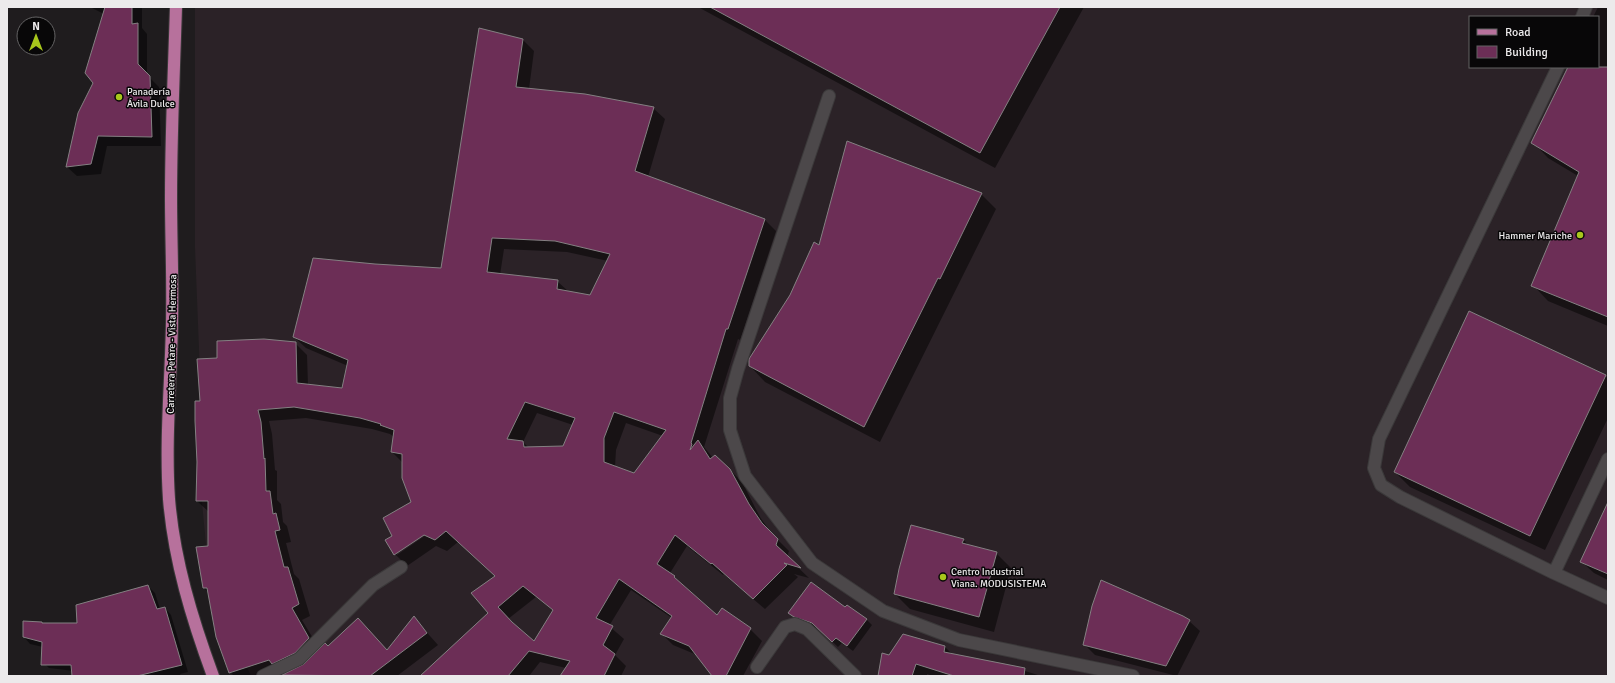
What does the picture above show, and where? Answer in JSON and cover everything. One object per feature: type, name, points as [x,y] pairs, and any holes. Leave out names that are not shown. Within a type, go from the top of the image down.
[{"type":"main road","name":"Carretera Petare - Vista Hermosa","points":[[176,7],[171,188],[172,322],[168,463],[169,498],[174,537],[185,588],[200,641],[213,676]]},
{"type":"street","points":[[1558,68],[1379,439],[1374,468],[1381,485],[1400,497],[1608,598]]},
{"type":"street","points":[[829,96],[738,369],[730,398],[730,430],[745,476],[812,563],[883,611],[959,640],[1133,676]]},
{"type":"street","points":[[1554,573],[1608,459]]},
{"type":"street","points":[[263,676],[299,659],[373,585],[401,567]]},
{"type":"street","points":[[757,667],[785,628],[795,624],[807,629],[855,676]]},
{"type":"shaded area","points":[[195,7],[1608,7],[1608,676],[251,676],[225,620],[208,566],[201,492],[201,400],[195,248]]},
{"type":"building","points":[[105,7],[132,7],[132,24],[138,23],[138,64],[150,76],[152,137],[98,136],[91,164],[66,167],[78,113],[93,83],[85,73]]},
{"type":"building","points":[[710,7],[1060,7],[980,153]]},
{"type":"building","points":[[479,28],[523,39],[516,87],[585,94],[654,107],[635,171],[765,219],[728,329],[726,329],[690,450],[698,440],[710,459],[715,455],[730,469],[749,504],[762,523],[778,539],[776,545],[801,568],[784,563],[787,565],[753,599],[712,563],[711,564],[675,535],[657,564],[675,576],[674,577],[717,615],[722,608],[751,628],[726,676],[712,676],[689,646],[660,634],[672,616],[619,579],[596,618],[613,626],[603,645],[615,654],[604,676],[560,676],[570,661],[529,651],[508,676],[420,676],[488,613],[471,593],[495,576],[446,531],[435,540],[424,535],[394,555],[385,540],[392,536],[383,518],[411,502],[402,478],[402,454],[391,452],[394,430],[380,425],[381,424],[360,418],[294,407],[258,410],[261,422],[264,459],[265,458],[266,491],[270,491],[273,514],[276,513],[280,530],[275,531],[284,567],[288,567],[299,604],[292,608],[309,638],[295,653],[272,664],[269,660],[229,673],[216,637],[207,588],[203,588],[196,547],[208,546],[208,501],[196,501],[197,462],[195,401],[200,401],[197,359],[217,358],[217,341],[264,339],[296,342],[297,383],[342,388],[348,360],[293,337],[313,258],[441,268]],"holes":[[[492,238],[555,241],[610,254],[590,295],[557,289],[558,280],[487,272]],[[525,402],[575,418],[563,446],[524,447],[523,441],[507,439]],[[614,412],[666,430],[634,473],[604,462],[604,438]],[[523,586],[553,610],[534,641],[512,622],[498,607]]]},
{"type":"building","points":[[1608,67],[1608,317],[1531,286],[1579,172],[1531,143],[1568,68]]},
{"type":"building","points":[[847,141],[982,193],[940,279],[938,278],[864,427],[749,366],[749,359],[790,295],[814,242],[819,245]]},
{"type":"building","points":[[1469,311],[1606,375],[1530,536],[1394,472]]},
{"type":"building","points":[[1608,502],[1608,574],[1580,562]]},
{"type":"building","name":"Centro Industrial Viana. MODUSISTEMA","points":[[911,525],[964,539],[962,543],[997,552],[979,617],[894,594]]},
{"type":"building","points":[[1101,580],[1190,620],[1166,666],[1083,645],[1092,606]]},
{"type":"building","points":[[811,582],[845,607],[847,605],[867,619],[847,646],[836,638],[832,642],[812,623],[794,617],[788,613]]},
{"type":"building","points":[[148,585],[157,609],[165,607],[182,665],[137,676],[72,676],[71,665],[41,665],[42,642],[23,637],[23,621],[42,623],[77,623],[76,605]]},
{"type":"building","points":[[414,616],[427,633],[370,676],[282,675],[304,664],[325,643],[328,646],[358,618],[387,650]]},
{"type":"building","points":[[903,634],[945,646],[944,652],[1025,668],[1024,676],[954,676],[916,664],[912,676],[878,676],[882,653],[889,655]]},
{"type":"place","name":"Panadería Ávila Dulce","points":[[119,97]]},
{"type":"place","name":"Hammer Mariche","points":[[1580,235]]},
{"type":"place","name":"Centro Industrial Viana. MODUSISTEMA","points":[[943,577]]}]
